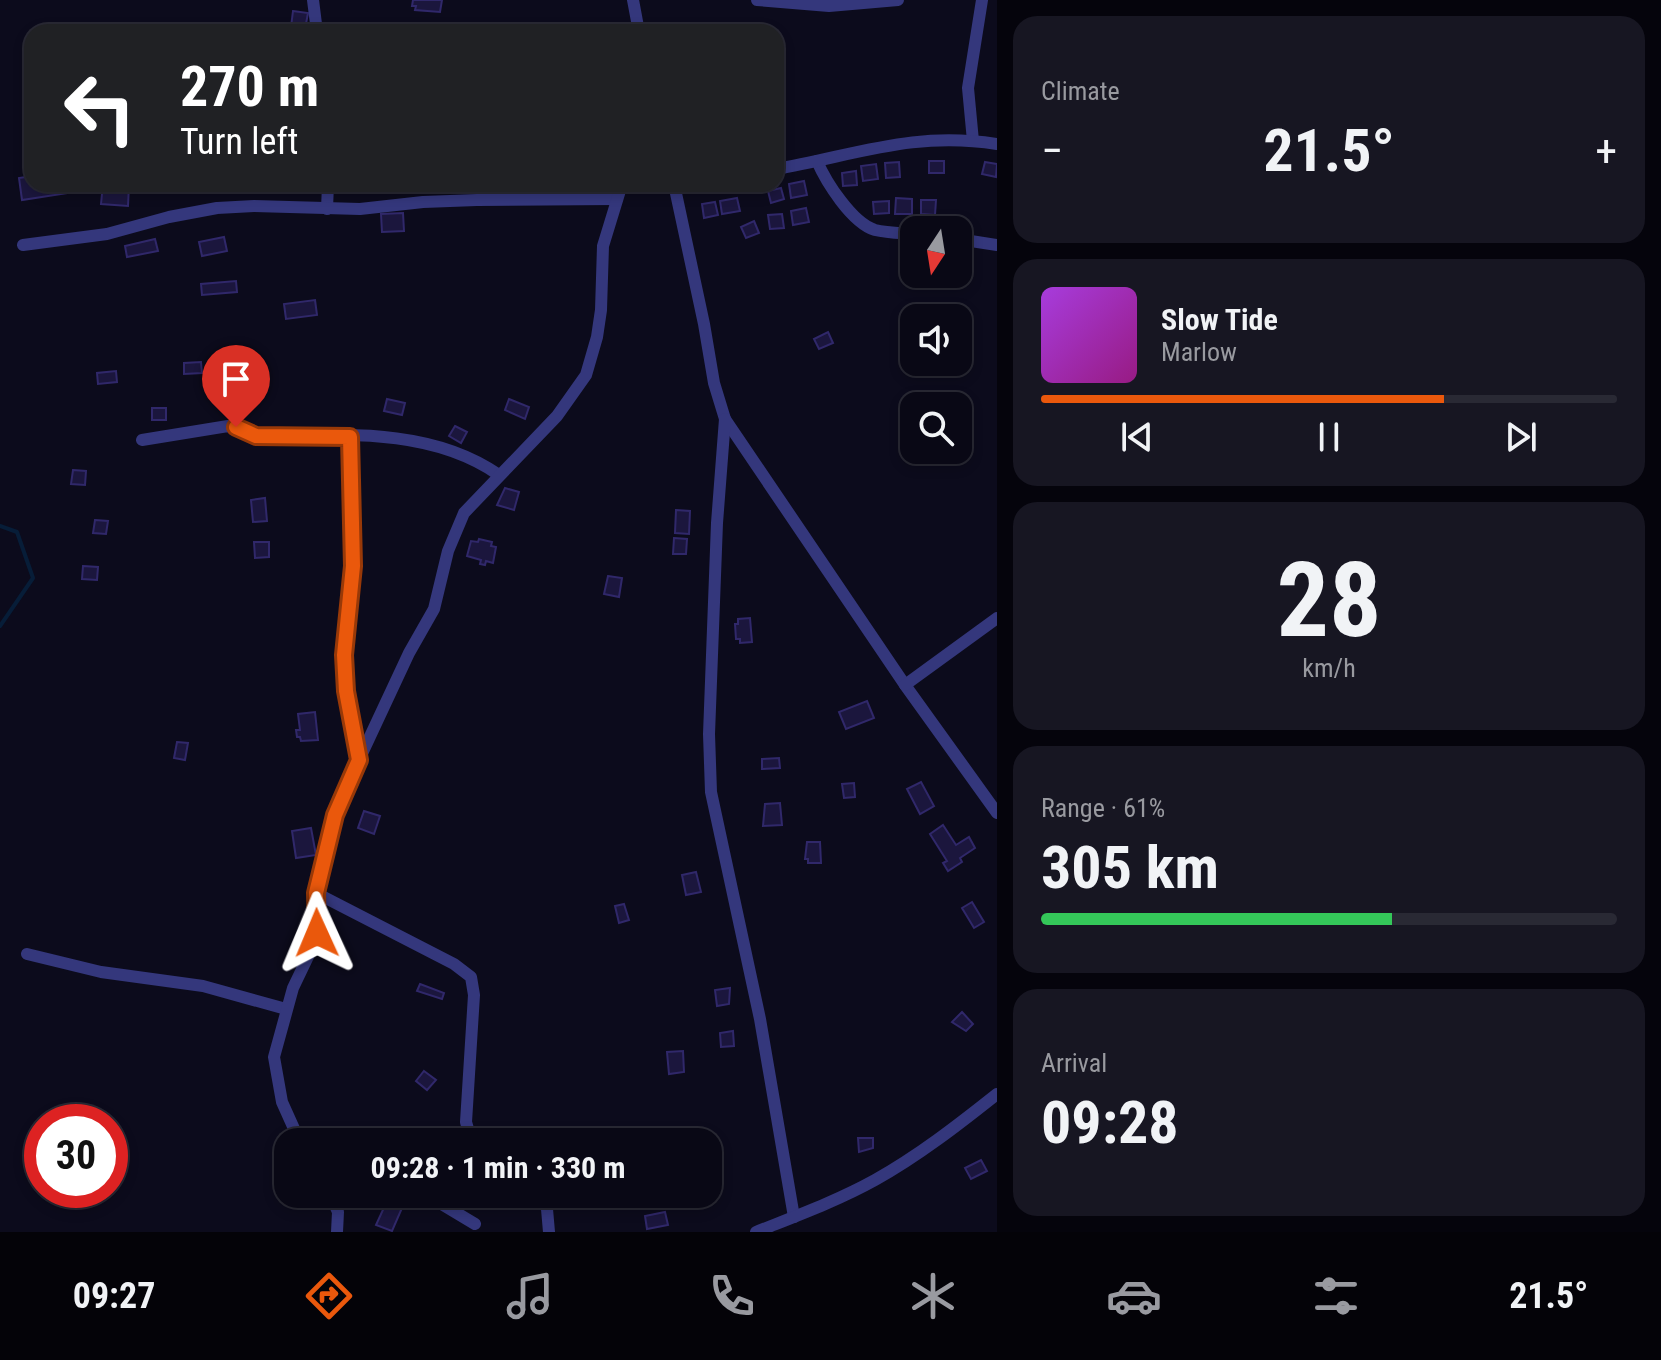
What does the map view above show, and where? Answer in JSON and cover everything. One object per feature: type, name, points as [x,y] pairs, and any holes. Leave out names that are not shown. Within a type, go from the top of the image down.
[{"type":"street","points":[[313,0],[316,24]]},
{"type":"street","points":[[633,0],[638,24]]},
{"type":"street","points":[[757,0],[829,6],[898,0]]},
{"type":"street","points":[[973,141],[968,88],[982,0]]},
{"type":"street","points":[[784,167],[920,140],[997,144]]},
{"type":"street","points":[[817,161],[830,188],[865,225],[874,230],[900,233]]},
{"type":"street","points":[[327,209],[328,192]]},
{"type":"street","points":[[294,1128],[282,1102],[275,1070],[275,1049],[293,988],[315,942],[318,926],[316,893],[338,805],[409,653],[434,609],[456,527],[472,503],[557,416],[586,375],[601,310],[603,246],[619,192]]},
{"type":"street","points":[[678,192],[714,383],[725,419],[905,685],[997,813]]},
{"type":"street","points":[[23,245],[107,234],[217,208],[360,209],[423,202],[617,199]]},
{"type":"street","points":[[972,241],[997,245]]},
{"type":"street","points":[[725,419],[717,523],[709,734],[711,792],[760,1019],[794,1217]]},
{"type":"street","points":[[142,440],[228,426],[256,436],[415,440],[481,462],[499,475]]},
{"type":"street","points":[[350,437],[353,566],[344,655],[346,691],[359,760]]},
{"type":"street","points":[[905,685],[997,618]]},
{"type":"street","points":[[316,893],[454,964],[471,977],[474,995],[468,1128]]},
{"type":"street","points":[[27,954],[101,972],[203,986],[286,1009]]},
{"type":"street","points":[[756,1232],[876,1179],[997,1094]]},
{"type":"street","points":[[336,1208],[337,1232]]},
{"type":"street","points":[[448,1208],[475,1224]]},
{"type":"street","points":[[546,1208],[549,1232]]},
{"type":"building","points":[[413,0],[442,0],[440,12],[415,10]]},
{"type":"building","points":[[293,11],[308,13],[306,24],[291,24]]},
{"type":"building","points":[[929,161],[944,161],[944,173],[929,173]]},
{"type":"building","points":[[899,162],[900,177],[886,178],[885,163]]},
{"type":"building","points":[[985,162],[997,164],[996,177],[982,174]]},
{"type":"building","points":[[876,164],[878,179],[863,181],[861,166]]},
{"type":"building","points":[[856,171],[857,185],[843,186],[842,173]]},
{"type":"building","points":[[24,177],[24,192],[68,193],[22,200],[19,178]]},
{"type":"building","points":[[804,181],[807,195],[791,198],[789,184]]},
{"type":"building","points":[[102,192],[129,192],[128,206],[101,204]]},
{"type":"building","points":[[768,192],[782,192],[784,199],[771,203]]},
{"type":"building","points":[[737,198],[740,211],[722,214],[720,201]]},
{"type":"building","points":[[896,198],[912,199],[912,214],[895,214]]},
{"type":"building","points":[[921,200],[936,200],[935,215],[921,214]]},
{"type":"building","points":[[889,201],[889,213],[874,214],[873,202]]},
{"type":"building","points":[[715,202],[718,215],[704,218],[702,204]]},
{"type":"building","points":[[806,208],[809,222],[793,225],[791,211]]},
{"type":"building","points":[[403,213],[404,231],[382,232],[381,214]]},
{"type":"building","points":[[782,214],[784,228],[770,229],[768,215]]},
{"type":"building","points":[[754,221],[759,233],[746,238],[741,227]]},
{"type":"building","points":[[224,237],[227,251],[202,256],[199,242]]},
{"type":"building","points":[[155,239],[158,251],[127,257],[125,246]]},
{"type":"building","points":[[236,281],[237,292],[202,295],[201,284]]},
{"type":"building","points":[[315,300],[317,315],[286,319],[284,304]]},
{"type":"building","points":[[828,332],[833,343],[819,349],[814,339]]},
{"type":"building","points":[[201,362],[202,373],[184,374],[184,363]]},
{"type":"building","points":[[116,371],[117,382],[98,384],[97,373]]},
{"type":"building","points":[[387,399],[405,403],[402,415],[384,411]]},
{"type":"building","points":[[509,399],[529,407],[525,419],[505,410]]},
{"type":"building","points":[[152,408],[166,408],[166,420],[152,420]]},
{"type":"building","points":[[455,426],[467,432],[461,443],[449,436]]},
{"type":"building","points":[[73,470],[86,471],[85,485],[71,484]]},
{"type":"building","points":[[505,488],[519,492],[514,510],[497,505]]},
{"type":"building","points":[[265,498],[267,521],[253,522],[251,500]]},
{"type":"building","points":[[676,510],[690,511],[689,534],[675,533]]},
{"type":"building","points":[[95,520],[108,521],[106,534],[93,533]]},
{"type":"building","points":[[674,538],[687,539],[686,554],[673,554]]},
{"type":"building","points":[[479,539],[492,542],[491,546],[496,547],[493,563],[486,561],[485,565],[480,564],[481,560],[467,556],[471,541],[478,542]]},
{"type":"building","points":[[254,542],[269,542],[269,557],[255,558]]},
{"type":"building","points":[[83,566],[98,567],[97,580],[82,579]]},
{"type":"building","points":[[608,576],[622,578],[619,597],[604,594]]},
{"type":"building","points":[[750,618],[752,642],[740,643],[740,639],[736,639],[735,624],[738,624],[738,619]]},
{"type":"building","points":[[867,701],[874,718],[846,729],[839,712]]},
{"type":"building","points":[[315,712],[318,740],[301,741],[296,730],[300,730],[298,714]]},
{"type":"building","points":[[177,742],[188,743],[185,760],[174,758]]},
{"type":"building","points":[[779,758],[780,768],[762,769],[762,759]]},
{"type":"building","points":[[921,782],[934,806],[920,814],[907,789]]},
{"type":"building","points":[[854,783],[855,797],[844,798],[842,784]]},
{"type":"building","points":[[780,803],[782,825],[763,826],[765,804]]},
{"type":"building","points":[[364,811],[380,816],[374,834],[358,828]]},
{"type":"building","points":[[943,825],[956,845],[969,837],[975,848],[948,871],[943,863],[947,861],[930,834]]},
{"type":"building","points":[[311,828],[316,855],[296,858],[292,831]]},
{"type":"building","points":[[807,842],[820,842],[821,863],[808,863],[805,859]]},
{"type":"building","points":[[696,872],[701,892],[686,895],[682,875]]},
{"type":"building","points":[[972,902],[984,922],[974,928],[962,908]]},
{"type":"building","points":[[624,904],[629,920],[619,923],[615,906]]},
{"type":"building","points":[[420,984],[444,993],[442,999],[417,991]]},
{"type":"building","points":[[730,988],[729,1004],[717,1006],[715,990]]},
{"type":"building","points":[[962,1012],[973,1024],[966,1031],[952,1022]]},
{"type":"building","points":[[733,1031],[734,1046],[721,1047],[720,1033]]},
{"type":"building","points":[[683,1051],[684,1072],[669,1074],[667,1052]]},
{"type":"building","points":[[424,1071],[436,1080],[427,1090],[416,1081]]},
{"type":"building","points":[[858,1138],[873,1138],[873,1148],[859,1152]]},
{"type":"building","points":[[981,1160],[987,1171],[971,1179],[965,1168]]},
{"type":"building","points":[[384,1208],[402,1208],[392,1231],[376,1225]]},
{"type":"building","points":[[665,1212],[668,1225],[647,1229],[645,1216]]},
{"type":"waterway","points":[[0,526],[17,532],[33,578],[0,626]]},
{"type":"route","points":[[236,427],[256,436],[350,437],[353,566],[344,655],[346,691],[359,760],[335,815],[316,893],[317,933]]}]
